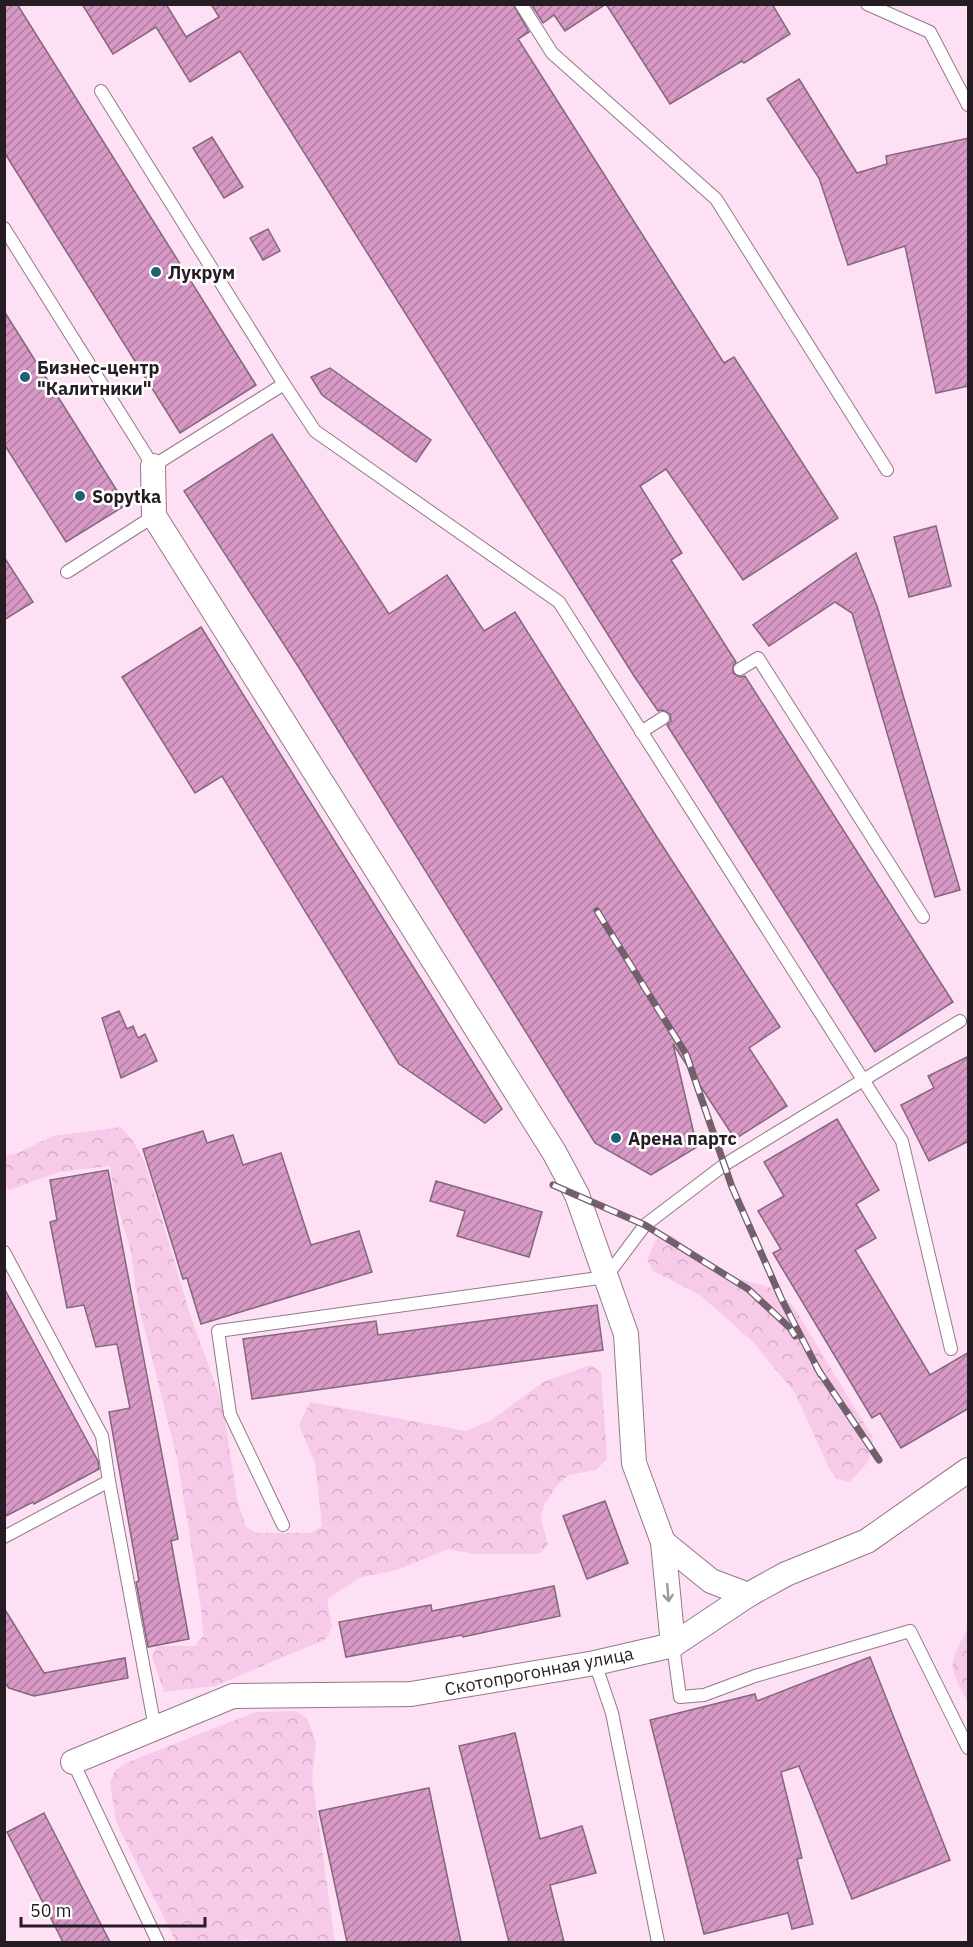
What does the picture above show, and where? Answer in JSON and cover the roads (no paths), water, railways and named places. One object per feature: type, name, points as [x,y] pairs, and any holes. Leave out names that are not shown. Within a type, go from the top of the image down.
[{"type":"street","points":[[153,466],[154,516],[554,1152],[577,1195],[626,1334],[634,1463],[663,1542],[673,1645]]},
{"type":"street","name":"Скотопрогонная улица","points":[[73,1762],[233,1696],[411,1694],[595,1663],[673,1645],[748,1595],[786,1574],[867,1540],[969,1470]]},
{"type":"street","points":[[663,1542],[711,1581],[748,1595]]},
{"type":"lane","points":[[521,4],[552,53],[716,199],[888,471]]},
{"type":"lane","points":[[867,4],[930,32],[969,105]]},
{"type":"lane","points":[[101,91],[315,431],[559,602],[902,1141],[951,1349]]},
{"type":"lane","points":[[4,228],[153,466],[284,384]]},
{"type":"lane","points":[[67,572],[154,516]]},
{"type":"lane","points":[[740,669],[758,658],[923,917]]},
{"type":"lane","points":[[642,732],[663,718]]},
{"type":"lane","points":[[283,1525],[230,1414],[218,1331],[606,1277],[645,1225],[724,1165],[960,1021]]},
{"type":"lane","points":[[4,1252],[102,1436],[155,1728]]},
{"type":"lane","points":[[4,1537],[109,1481]]},
{"type":"lane","points":[[673,1645],[680,1697],[704,1695],[755,1676],[910,1631],[969,1748]]},
{"type":"lane","points":[[595,1663],[612,1713],[658,1942]]},
{"type":"lane","points":[[73,1762],[158,1942]]},
{"type":"railway","points":[[597,911],[686,1054],[732,1187],[781,1298],[821,1375]]},
{"type":"railway","points":[[553,1185],[645,1225],[748,1289],[790,1328],[795,1336]]},
{"type":"railway","points":[[817,1368],[879,1460]]},
{"type":"place","name":"Лукрум","points":[[156,272]]},
{"type":"place","name":"Бизнес-центр \"Калитники\"","points":[[25,377]]},
{"type":"place","name":"Sopytka","points":[[80,496]]},
{"type":"place","name":"Арена партс","points":[[616,1138]]}]
